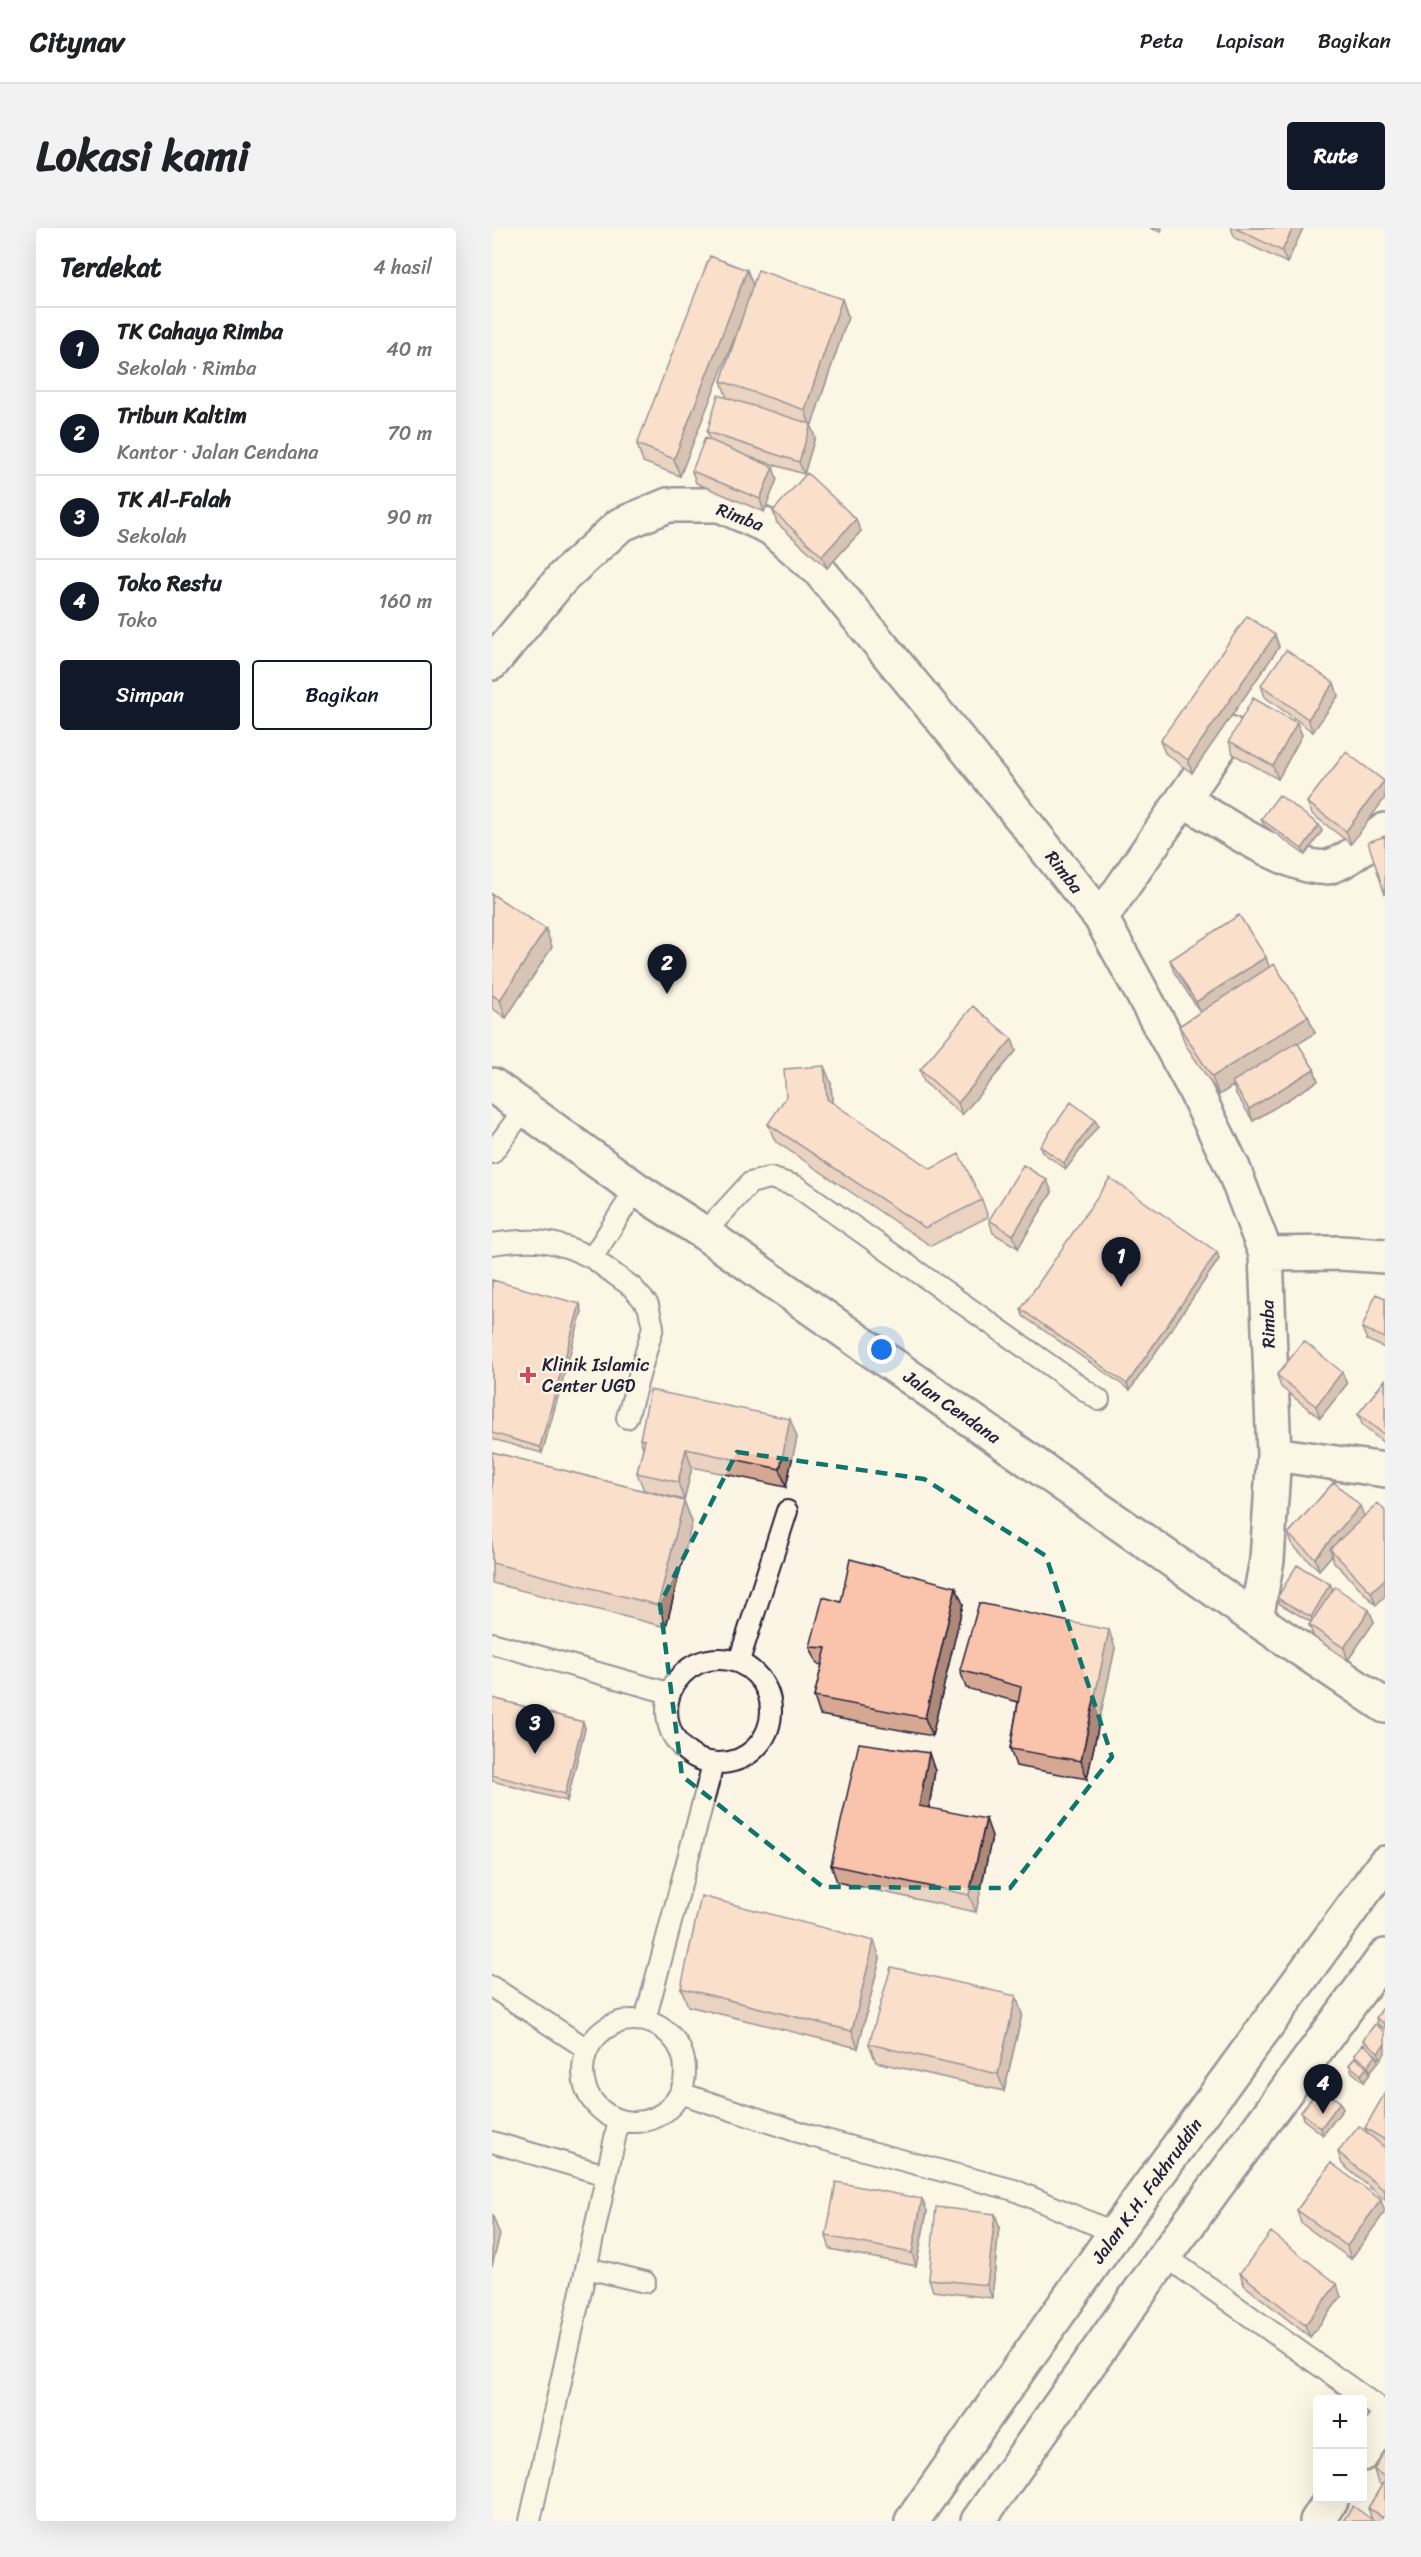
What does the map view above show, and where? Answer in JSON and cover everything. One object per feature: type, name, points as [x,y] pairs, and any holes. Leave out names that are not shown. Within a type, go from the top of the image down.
[{"type":"street","name":"Rimba","points":[[492,663],[563,577],[620,525],[668,505],[720,505],[771,528],[818,569],[968,751],[1101,918],[1192,1084],[1233,1168],[1266,1254],[1274,1454],[1267,1560],[1256,1619]]},
{"type":"street","points":[[1101,918],[1229,733]]},
{"type":"street","points":[[1183,799],[1255,843],[1299,862],[1326,867],[1343,859],[1385,830]]},
{"type":"street","name":"Jalan Cendana","points":[[492,1085],[636,1189],[704,1233],[1256,1619],[1385,1706]]},
{"type":"street","points":[[1266,1254],[1340,1253],[1385,1256]]},
{"type":"street","points":[[1274,1454],[1385,1470]]},
{"type":"street","name":"Jalan K.H. Fakhruddin","points":[[912,2521],[1115,2233],[1385,1863]]},
{"type":"street","points":[[978,2521],[1165,2256],[1385,1956]]},
{"type":"street","points":[[1366,2449],[1385,2422]]},
{"type":"street","points":[[1317,2521],[1329,2503]]},
{"type":"lane","points":[[492,1152],[525,1108]]},
{"type":"lane","points":[[704,1233],[750,1183],[770,1179],[796,1186],[1099,1400]]},
{"type":"lane","points":[[591,1258],[636,1189]]},
{"type":"lane","points":[[492,1244],[526,1239],[568,1246],[591,1258],[632,1287],[648,1305],[652,1327],[627,1418]]},
{"type":"lane","points":[[740,1661],[787,1511]]},
{"type":"lane","points":[[492,1643],[669,1693]]},
{"type":"lane","points":[[719,1657],[740,1661],[757,1673],[769,1692],[772,1713],[767,1734],[753,1752],[735,1762],[713,1764],[691,1755],[674,1739],[667,1717],[669,1693],[680,1675],[697,1662],[719,1657]]},
{"type":"lane","points":[[645,2020],[713,1764]]},
{"type":"lane","points":[[492,1986],[587,2049]]},
{"type":"lane","points":[[621,2020],[645,2020],[662,2027],[675,2039],[683,2056],[685,2075],[680,2093],[670,2108],[655,2118],[637,2122],[619,2120],[603,2112],[591,2100],[584,2084],[583,2066],[587,2049],[601,2031],[621,2020]]},
{"type":"lane","points":[[680,2093],[811,2136],[1014,2190],[1115,2233]]},
{"type":"lane","points":[[530,2521],[619,2120]]},
{"type":"lane","points":[[492,2142],[606,2175]]},
{"type":"lane","points":[[1165,2256],[1385,2412]]},
{"type":"lane","points":[[587,2268],[645,2282]]},
{"type":"highlighted area","points":[[737,1452],[924,1479],[1046,1556],[1112,1757],[1010,1888],[823,1887],[682,1776],[660,1604]]},
{"type":"building","points":[[1235,228],[1293,228],[1282,251]]},
{"type":"building","points":[[710,256],[747,270],[674,459],[637,444]]},
{"type":"building","points":[[758,270],[842,299],[805,410],[721,381]]},
{"type":"building","points":[[718,395],[811,424],[799,462],[707,432]]},
{"type":"building","points":[[705,438],[773,467],[760,499],[692,471]]},
{"type":"building","points":[[807,473],[856,519],[822,556],[773,511]]},
{"type":"building","points":[[1247,616],[1275,635],[1188,760],[1160,741]]},
{"type":"building","points":[[1286,650],[1334,683],[1308,719],[1261,685]]},
{"type":"building","points":[[1253,698],[1297,723],[1273,766],[1229,741]]},
{"type":"building","points":[[1346,752],[1384,781],[1346,831],[1307,802]]},
{"type":"building","points":[[1279,795],[1319,825],[1302,849],[1261,819]]},
{"type":"building","points":[[1385,836],[1385,895],[1368,842]]},
{"type":"building","points":[[492,894],[546,929],[500,1000],[492,995]]},
{"type":"building","points":[[1239,915],[1266,957],[1196,1002],[1170,960]]},
{"type":"building","points":[[1274,964],[1308,1016],[1212,1077],[1179,1026]]},
{"type":"building","points":[[973,1006],[1012,1039],[958,1103],[920,1070]]},
{"type":"building","points":[[1297,1042],[1314,1069],[1249,1109],[1232,1082]]},
{"type":"building","points":[[824,1066],[827,1099],[931,1169],[959,1154],[982,1200],[925,1228],[768,1124],[786,1097],[784,1069]]},
{"type":"building","points":[[1071,1102],[1095,1120],[1064,1163],[1040,1146]]},
{"type":"building","points":[[1023,1165],[1047,1180],[1013,1235],[989,1220]]},
{"type":"building","points":[[1110,1178],[1217,1252],[1127,1384],[1021,1309]]},
{"type":"building","name":"Klinik Islamic Center UGD","points":[[492,1280],[580,1304],[540,1447],[492,1433]]},
{"type":"building","points":[[1376,1294],[1385,1298],[1385,1338],[1362,1328]]},
{"type":"building","points":[[1304,1341],[1342,1372],[1316,1406],[1277,1375]]},
{"type":"building","points":[[1385,1380],[1385,1435],[1358,1414]]},
{"type":"building","points":[[650,1390],[790,1419],[780,1469],[686,1449],[678,1482],[637,1473],[645,1440],[640,1439]]},
{"type":"building","points":[[492,1452],[684,1501],[658,1605],[492,1563]]},
{"type":"building","points":[[1334,1482],[1360,1506],[1315,1558],[1288,1534]]},
{"type":"building","points":[[1378,1503],[1385,1511],[1385,1579],[1371,1592],[1330,1549]]},
{"type":"building","points":[[850,1559],[956,1587],[925,1718],[814,1697],[826,1648],[810,1647],[823,1597],[841,1602]]},
{"type":"building","points":[[1297,1565],[1330,1584],[1311,1617],[1277,1598]]},
{"type":"building","points":[[1335,1587],[1369,1610],[1344,1648],[1309,1625]]},
{"type":"building","points":[[979,1603],[1109,1630],[1081,1761],[1010,1749],[1021,1687],[960,1670]]},
{"type":"building","points":[[492,1698],[583,1722],[565,1794],[492,1775]]},
{"type":"building","points":[[859,1743],[929,1753],[919,1806],[986,1819],[969,1895],[831,1865]]},
{"type":"building","points":[[701,1896],[874,1941],[852,2031],[681,1988]]},
{"type":"building","points":[[891,1967],[1016,1996],[998,2074],[869,2044]]},
{"type":"building","points":[[1385,2005],[1385,2024],[1376,2018]]},
{"type":"building","points":[[1375,2024],[1385,2032],[1385,2044],[1378,2052],[1363,2040]]},
{"type":"building","points":[[1363,2044],[1376,2055],[1368,2065],[1354,2055]]},
{"type":"building","points":[[1355,2058],[1367,2067],[1361,2075],[1349,2065]]},
{"type":"building","points":[[1320,2087],[1340,2102],[1321,2128],[1301,2112]]},
{"type":"building","points":[[1385,2093],[1385,2140],[1365,2128]]},
{"type":"building","points":[[1359,2126],[1385,2148],[1385,2191],[1338,2152]]},
{"type":"building","points":[[1331,2163],[1381,2200],[1347,2246],[1297,2210]]},
{"type":"building","points":[[836,2182],[922,2199],[912,2253],[826,2236]]},
{"type":"building","points":[[936,2207],[995,2214],[987,2285],[929,2279]]},
{"type":"building","points":[[1271,2232],[1337,2284],[1305,2325],[1240,2273]]},
{"type":"building","points":[[1385,2450],[1385,2477],[1374,2470]]},
{"type":"building","points":[[1383,2483],[1385,2484],[1385,2519],[1368,2508]]},
{"type":"building","points":[[1353,2506],[1374,2521],[1343,2521]]},
{"type":"place","name":"Tribun Kaltim","points":[[667,994]]},
{"type":"place","name":"TK Cahaya Rimba","points":[[1121,1287]]},
{"type":"place","name":"Klinik Islamic Center UGD","points":[[528,1375]]},
{"type":"place","name":"TK Al-Falah","points":[[535,1754]]},
{"type":"place","name":"Toko Restu","points":[[1323,2114]]}]
